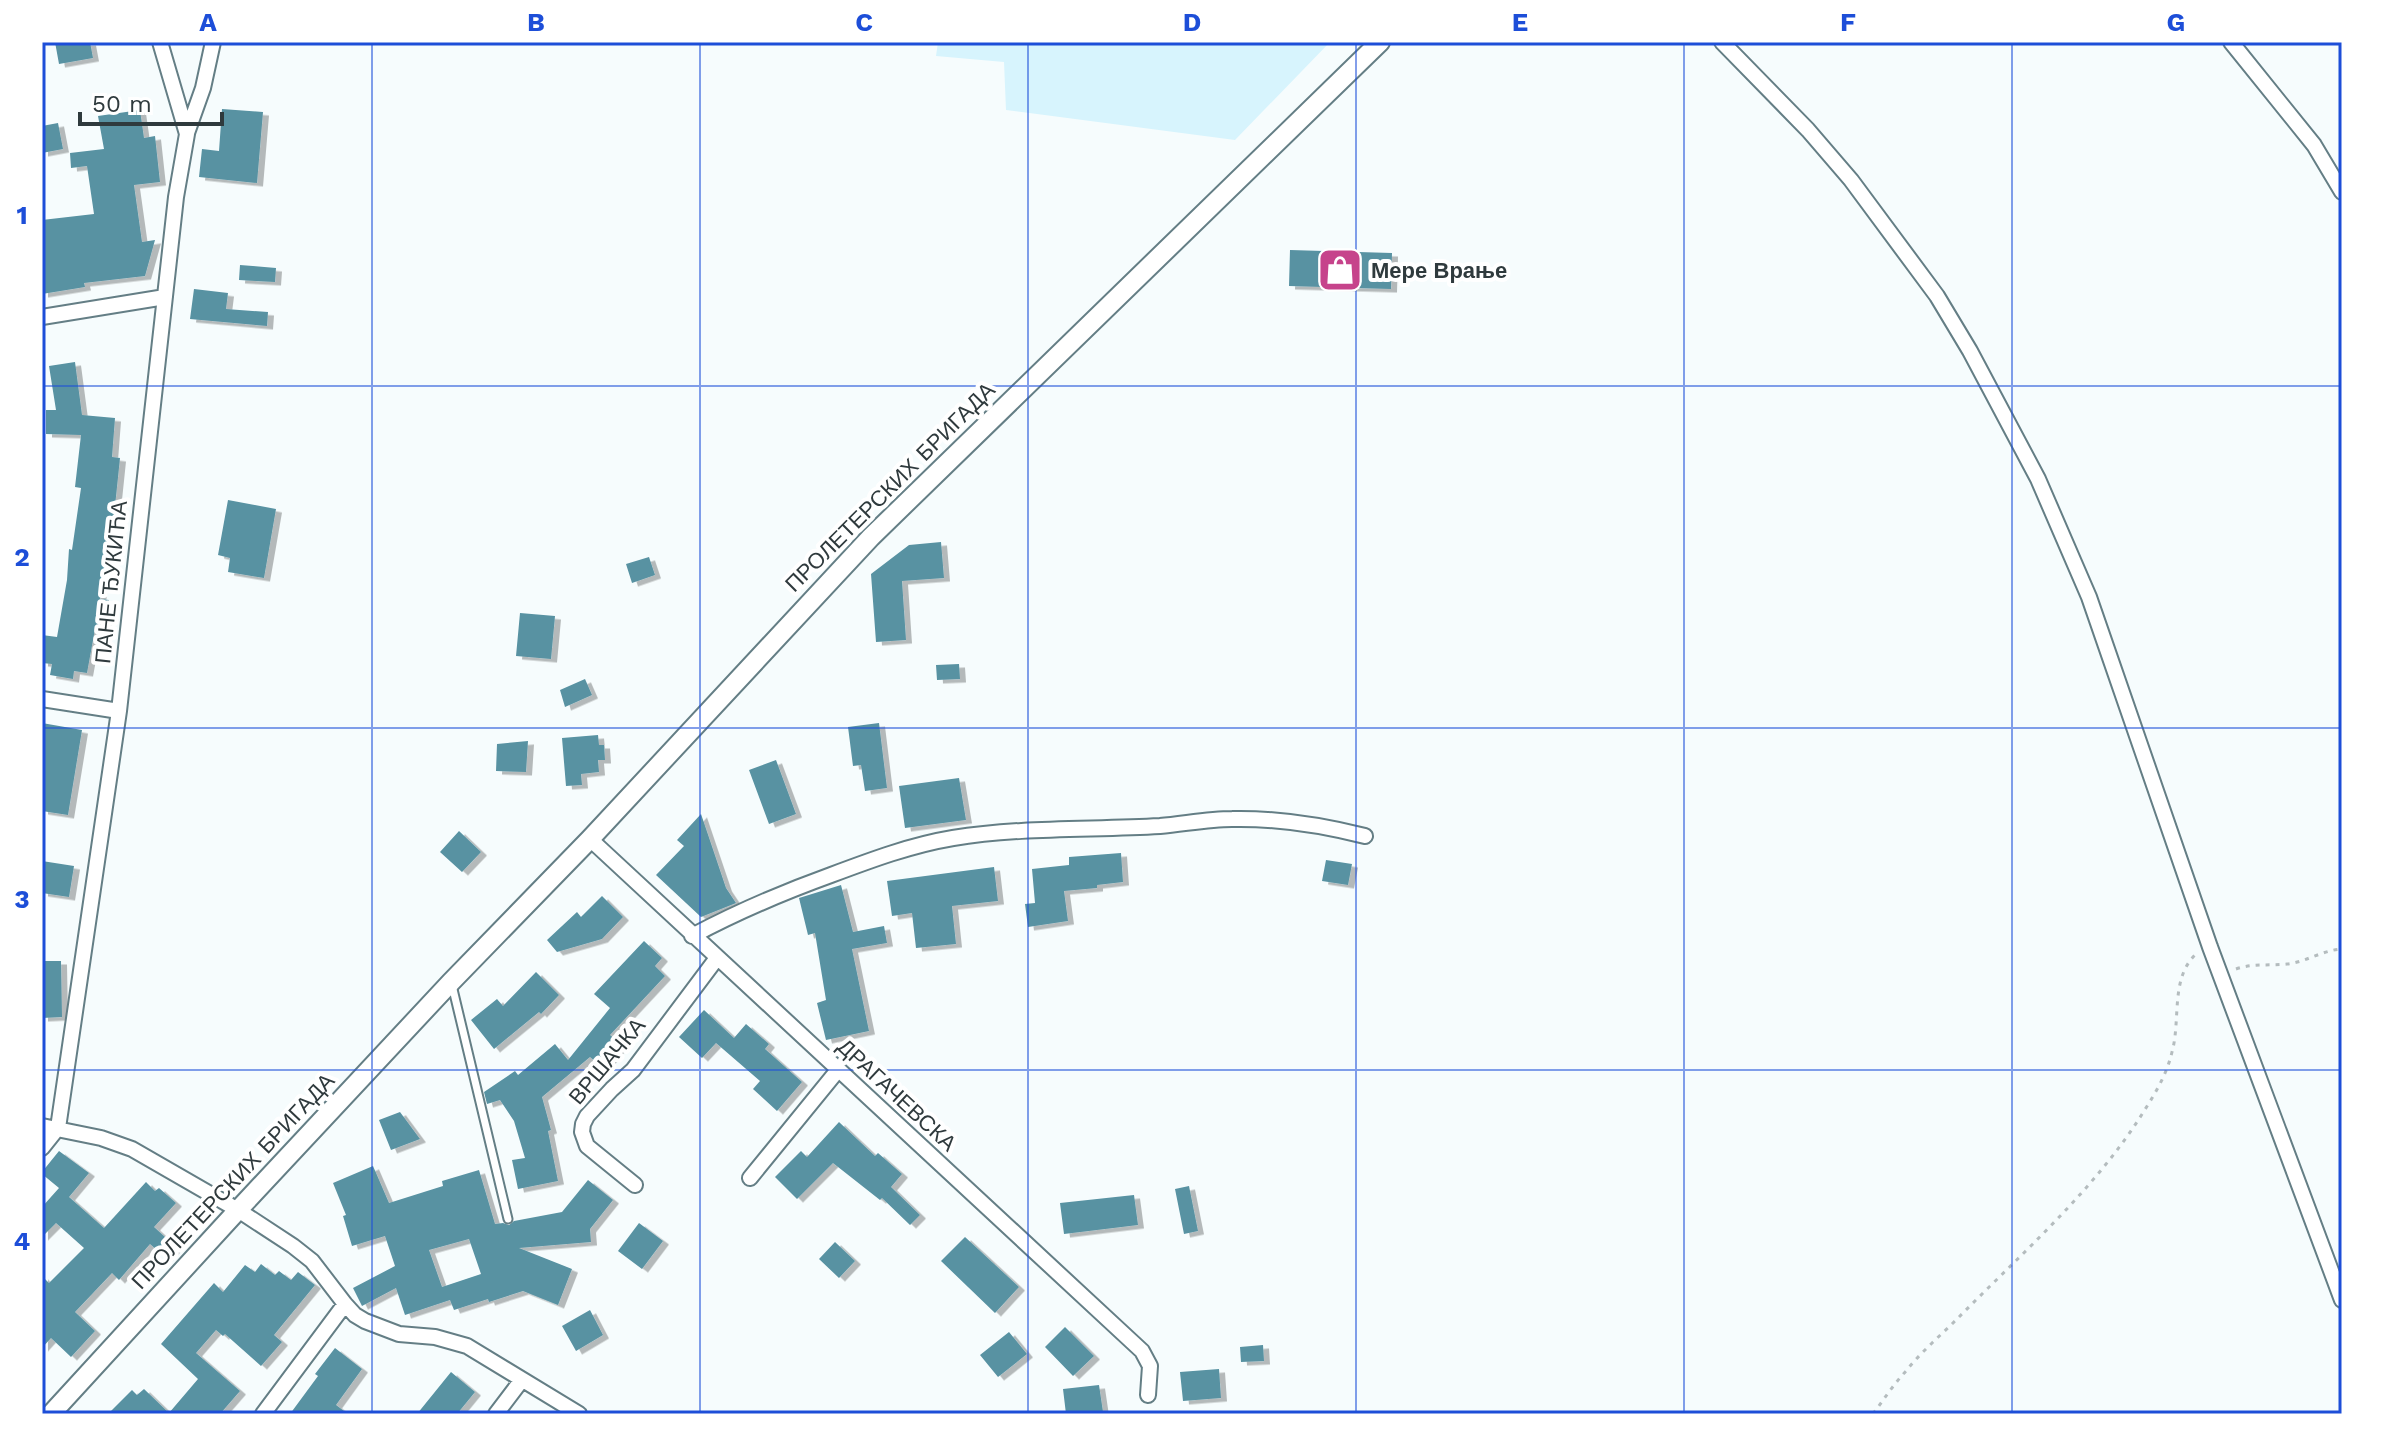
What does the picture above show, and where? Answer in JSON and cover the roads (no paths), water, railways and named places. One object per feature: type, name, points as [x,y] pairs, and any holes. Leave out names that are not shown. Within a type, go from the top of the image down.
[{"type":"street","name":"ПАНЕ ЂУКИЋА","points":[[58,1128],[119,711],[176,197],[187,134],[160,42]]},
{"type":"street","points":[[187,134],[203,88],[213,42]]},
{"type":"street","name":"ПРОЛЕТЕРСКИХ БРИГАДА","points":[[51,1414],[451,982],[590,839],[871,537],[1380,42]]},
{"type":"street","points":[[1722,42],[1808,130],[1851,180],[1937,296],[2038,479],[2089,597],[2210,947],[2342,1300]]},
{"type":"street","points":[[2231,42],[2314,145],[2342,192]]},
{"type":"street","points":[[170,82],[187,91],[203,88]]},
{"type":"street","points":[[42,317],[165,297]]},
{"type":"street","points":[[42,699],[119,711]]},
{"type":"street","points":[[692,936],[798,886],[875,858],[956,837],[1162,826],[1230,819],[1298,822],[1365,836]]},
{"type":"street","name":"ДРАГАЧЕВСКА","points":[[590,839],[1142,1351],[1150,1366],[1148,1395]]},
{"type":"street","name":"ВРШАЧКА","points":[[635,1185],[587,1146],[582,1132],[583,1124],[612,1089],[633,1070],[717,958]]},
{"type":"street","points":[[750,1178],[838,1070]]},
{"type":"street","points":[[42,1126],[101,1138],[132,1149],[238,1210],[293,1246],[312,1261],[345,1304],[365,1321],[399,1334],[435,1337],[467,1346],[579,1414]]},
{"type":"street","points":[[42,1148],[58,1128]]},
{"type":"street","points":[[263,1414],[345,1304]]},
{"type":"street","points":[[496,1414],[521,1381]]},
{"type":"lane","points":[[451,982],[508,1219]]},
{"type":"place","name":"Мере Врање","points":[[1340,270]]}]
